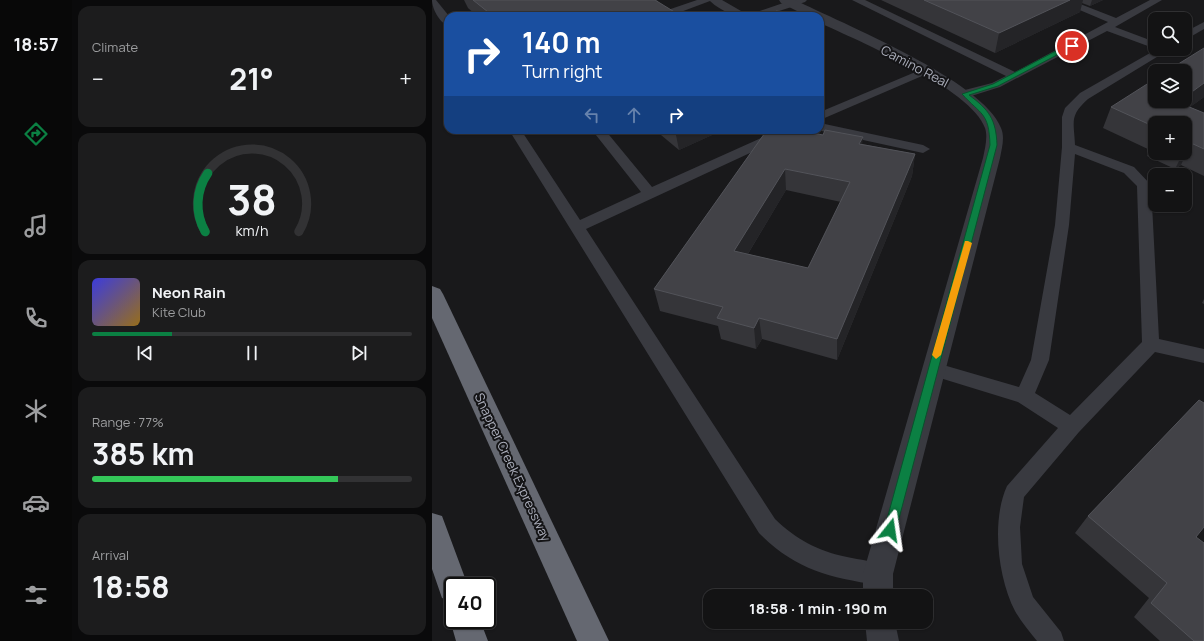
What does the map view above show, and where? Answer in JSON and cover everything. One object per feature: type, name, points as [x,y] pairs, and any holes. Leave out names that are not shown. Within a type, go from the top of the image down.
[{"type":"highway","name":"Snapper Creek Expressway","points":[[432,294],[592,641]]},
{"type":"highway","points":[[432,526],[450,577]]},
{"type":"highway","points":[[468,629],[472,641]]},
{"type":"street","points":[[793,1],[811,12]]},
{"type":"street","name":"Camino Real","points":[[824,20],[926,71],[965,94],[989,116],[993,127],[994,145],[932,369],[878,585]]},
{"type":"street","points":[[881,629],[883,641]]},
{"type":"lane","points":[[672,12],[706,0]]},
{"type":"lane","points":[[715,0],[737,12]]},
{"type":"lane","points":[[857,0],[1014,76]]},
{"type":"lane","points":[[1061,0],[1148,42]]},
{"type":"lane","points":[[965,94],[988,88],[1014,76],[1157,0]]},
{"type":"lane","points":[[764,12],[793,1]]},
{"type":"lane","points":[[436,2],[444,15]]},
{"type":"lane","points":[[1192,32],[1204,25]]},
{"type":"lane","points":[[1192,34],[1204,36]]},
{"type":"lane","points":[[1024,396],[1040,360],[1062,225],[1069,147],[1068,117],[1071,108],[1076,102],[1152,56]]},
{"type":"lane","points":[[824,114],[926,71]]},
{"type":"lane","points":[[824,128],[923,150]]},
{"type":"lane","points":[[518,134],[767,526],[789,547],[821,563],[878,585]]},
{"type":"lane","points":[[601,134],[650,194]]},
{"type":"lane","points":[[578,227],[780,134]]},
{"type":"lane","points":[[1052,641],[1024,604],[1011,564],[1009,527],[1014,493],[1072,426],[1151,344],[1144,185],[1130,170],[1069,147]]},
{"type":"lane","points":[[1151,344],[1204,356]]},
{"type":"lane","points":[[932,369],[1024,396],[1072,426]]},
{"type":"building","points":[[473,0],[655,0],[674,12],[488,12]]},
{"type":"building","points":[[924,0],[1070,0],[999,33]]},
{"type":"building","points":[[1204,48],[1204,83],[1192,92],[1192,64],[1178,64]]},
{"type":"building","points":[[1148,83],[1148,108],[1192,108],[1204,113],[1204,149],[1192,143],[1192,116],[1148,116],[1148,124],[1111,107]]},
{"type":"building","points":[[825,130],[863,137],[859,144],[915,154],[837,339],[759,318],[754,328],[717,318],[723,307],[654,289],[764,134],[823,135]],"holes":[[[785,169],[850,182],[808,268],[734,251]]]},
{"type":"building","points":[[1199,400],[1204,403],[1204,527],[1196,537],[1204,543],[1204,641],[1194,641],[1151,603],[1167,583],[1088,516]]},
{"type":"slow traffic","points":[[936,355],[968,243]]},
{"type":"route","points":[[890,530],[932,369],[987,175],[994,145],[993,127],[989,116],[965,94],[996,85],[1072,46]]}]
